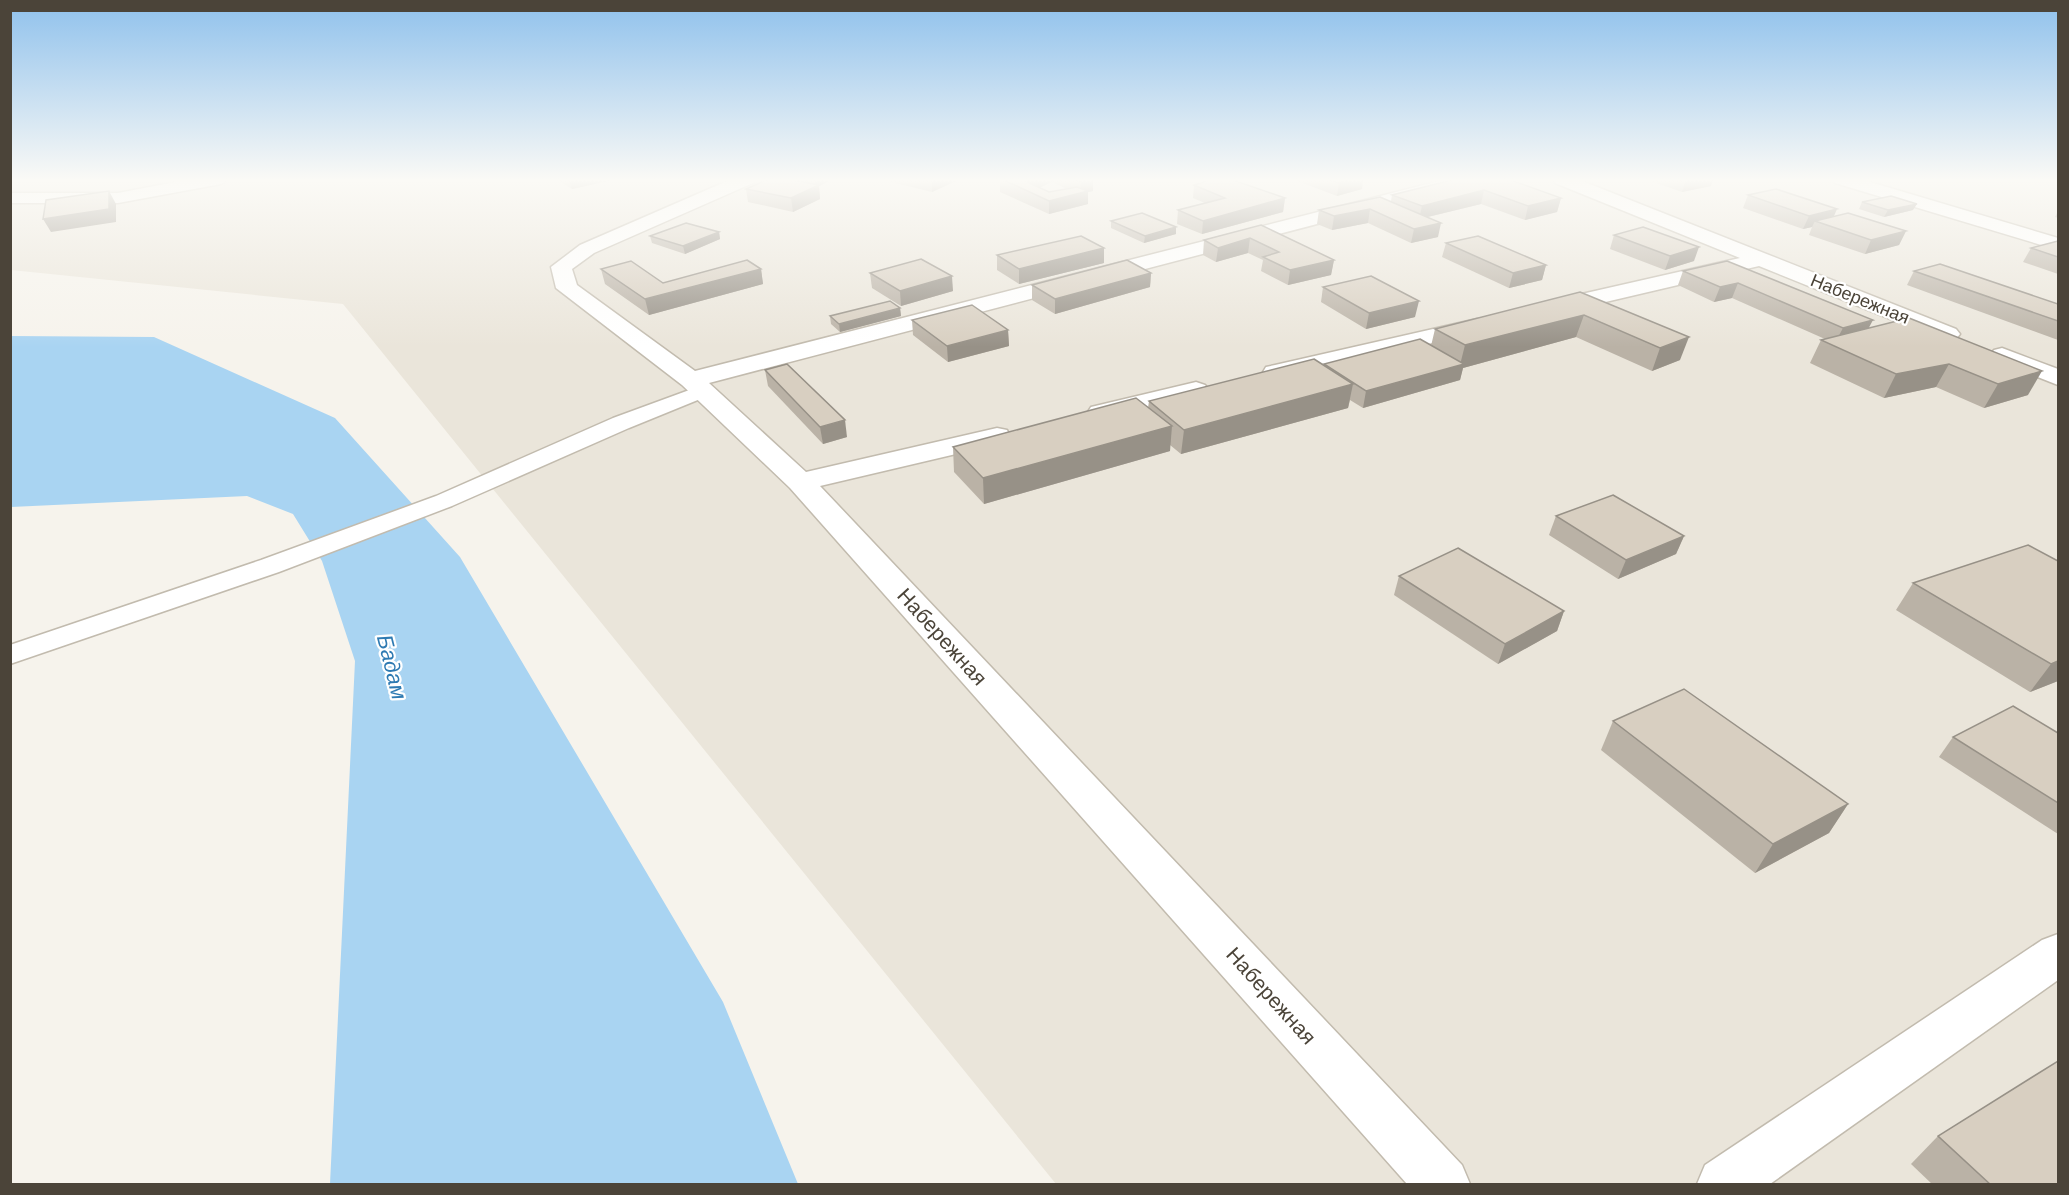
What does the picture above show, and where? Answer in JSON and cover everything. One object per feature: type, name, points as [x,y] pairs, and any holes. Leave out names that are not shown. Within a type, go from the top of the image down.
[{"type":"street","name":"Набережная","points":[[620,235],[587,249],[561,267],[567,288],[697,386],[800,482],[1443,1185]]},
{"type":"street","points":[[697,386],[1260,235]]},
{"type":"street","name":"Набережная","points":[[1699,235],[2058,378]]},
{"type":"street","points":[[2027,235],[2058,244]]},
{"type":"street","points":[[1530,313],[1762,260]]},
{"type":"street","points":[[1252,377],[1495,321]]},
{"type":"street","points":[[1078,418],[1217,386]]},
{"type":"street","points":[[800,482],[1020,431]]},
{"type":"street","points":[[1724,1185],[2058,954]]},
{"type":"lane","points":[[10,655],[270,566],[444,501],[621,423],[697,386]]},
{"type":"shaded area","points":[[11,235],[2058,235],[2058,1184],[1056,1184],[343,304],[11,270]]},
{"type":"water","name":"Бадам","points":[[10,336],[154,337],[335,418],[460,557],[723,1002],[798,1184],[330,1184],[355,661],[322,561],[293,514],[247,496],[11,507]]},
{"type":"building","points":[[653,235],[712,235],[683,246],[650,236]]},
{"type":"building","points":[[1224,235],[1281,235],[1334,260],[1290,270],[1263,257],[1279,252],[1250,238],[1218,248],[1204,240]]},
{"type":"building","points":[[1614,235],[1665,235],[1699,247],[1670,256]]},
{"type":"building","points":[[1856,235],[1891,235],[1871,240]]},
{"type":"building","points":[[1081,236],[1104,248],[1019,269],[997,255]]},
{"type":"building","points":[[1478,236],[1546,265],[1513,273],[1446,243]]},
{"type":"building","points":[[2058,241],[2058,257],[2031,248]]},
{"type":"building","points":[[921,259],[952,276],[900,291],[870,273]]},
{"type":"building","points":[[747,260],[761,269],[645,299],[601,269],[631,261],[663,283]]},
{"type":"building","points":[[1127,260],[1151,273],[1055,299],[1032,285]]},
{"type":"building","points":[[1727,261],[1873,320],[1843,328],[1738,283],[1720,287],[1683,271]]},
{"type":"building","points":[[1940,264],[2058,304],[2058,321],[1914,271]]},
{"type":"building","points":[[1371,276],[1419,301],[1369,313],[1323,287]]},
{"type":"building","points":[[1580,292],[1689,337],[1660,348],[1584,315],[1465,345],[1435,329]]},
{"type":"building","points":[[890,301],[900,308],[839,324],[830,316]]},
{"type":"building","points":[[972,305],[1008,330],[947,346],[912,320]]},
{"type":"building","points":[[1909,318],[2042,371],[1998,384],[1949,364],[1896,374],[1821,340]]},
{"type":"building","points":[[1420,339],[1464,364],[1366,391],[1324,364]]},
{"type":"building","points":[[1314,359],[1353,384],[1184,430],[1149,401]]},
{"type":"building","points":[[787,364],[845,420],[820,427],[765,370]]},
{"type":"building","points":[[1136,398],[1172,426],[983,478],[953,447]]},
{"type":"building","points":[[1613,495],[1684,536],[1626,560],[1556,516]]},
{"type":"building","points":[[2028,545],[2058,561],[2058,661],[2051,664],[1913,583]]},
{"type":"building","points":[[1458,548],[1564,611],[1505,644],[1399,576]]},
{"type":"building","points":[[1684,689],[1848,804],[1773,844],[1613,721]]},
{"type":"building","points":[[2013,706],[2058,733],[2058,803],[1953,737]]},
{"type":"building","points":[[2058,1061],[2058,1185],[1991,1185],[1938,1136]]}]
